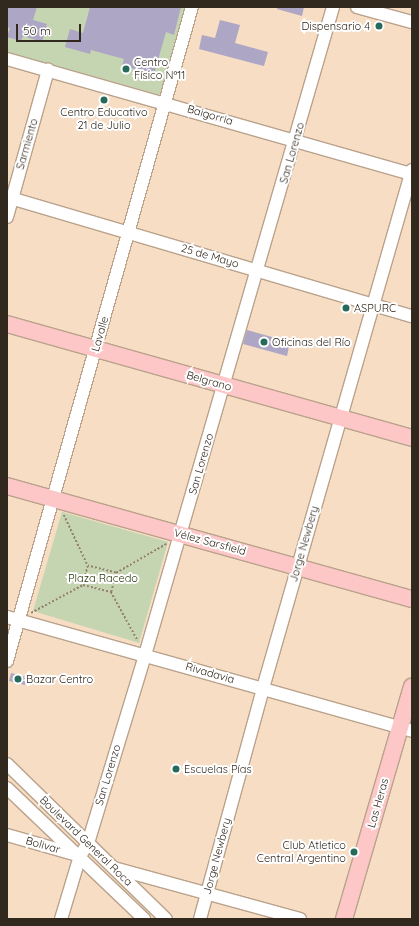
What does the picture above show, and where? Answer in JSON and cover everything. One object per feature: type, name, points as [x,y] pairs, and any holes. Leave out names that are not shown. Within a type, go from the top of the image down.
[{"type":"main road","name":"Belgrano","points":[[7,324],[412,438]]},
{"type":"main road","name":"Vélez Sarsfield","points":[[7,486],[412,599]]},
{"type":"main road","name":"Las Heras","points":[[344,919],[406,730],[412,687]]},
{"type":"street","name":"Lavalle","points":[[7,661],[192,7]]},
{"type":"street","name":"San Lorenzo","points":[[61,919],[80,856],[88,843],[145,655],[296,139],[333,7]]},
{"type":"street","points":[[357,7],[412,22]]},
{"type":"street","name":"Baigorria","points":[[7,59],[296,139],[412,173]]},
{"type":"street","name":"Sarmiento","points":[[7,217],[9,198],[48,70]]},
{"type":"street","name":"Jorge Newbery","points":[[200,919],[263,688],[340,417],[412,173]]},
{"type":"street","name":"25 de Mayo","points":[[9,198],[257,269],[412,316]]},
{"type":"street","name":"Rivadavia","points":[[7,617],[263,688],[406,730]]},
{"type":"street","name":"Boulevard General Roca","points":[[7,764],[166,919]]},
{"type":"street","name":"Boulevard General Roca","points":[[7,788],[80,856],[144,919]]},
{"type":"street","name":"Bolivar","points":[[7,835],[80,856]]},
{"type":"street","points":[[113,867],[300,919]]},
{"type":"path","points":[[54,499],[88,566],[83,585]]},
{"type":"path","points":[[145,655],[111,592],[116,573],[180,534]]},
{"type":"path","points":[[88,566],[116,573]]},
{"type":"path","points":[[19,620],[83,585],[111,592]]},
{"type":"green space","name":"Centro Físico Nº11","points":[[7,7],[186,7],[160,95],[7,52]]},
{"type":"green space","name":"Plaza Racedo","points":[[62,512],[168,542],[139,643],[33,611]]},
{"type":"building","points":[[7,7],[37,7],[33,20],[47,24],[42,42],[23,36],[21,41],[7,37],[10,28],[7,27]]},
{"type":"building","points":[[90,7],[181,7],[174,35],[166,32],[154,74],[122,66],[124,59],[91,50],[90,54],[65,47],[70,29],[83,33]]},
{"type":"building","points":[[278,7],[304,7],[302,16],[277,9]]},
{"type":"building","points":[[220,20],[240,25],[235,43],[268,52],[264,66],[199,49],[202,35],[215,38]]},
{"type":"building","name":"Oficinas del Río","points":[[247,330],[290,342],[287,356],[243,344]]},
{"type":"building","name":"Bazar Centro","points":[[11,673],[27,677],[25,685],[9,681]]},
{"type":"place","name":"Dispensario 4","points":[[379,26]]},
{"type":"place","name":"Centro Físico Nº11","points":[[126,69]]},
{"type":"place","name":"Centro Educativo 21 de Julio","points":[[104,100]]},
{"type":"place","name":"ASPURC","points":[[346,308]]},
{"type":"place","name":"Oficinas del Río","points":[[264,342]]},
{"type":"place","name":"Bazar Centro","points":[[18,679]]},
{"type":"place","name":"Escuelas Pías","points":[[176,769]]},
{"type":"place","name":"Club Atletico Central Argentino","points":[[354,852]]}]
